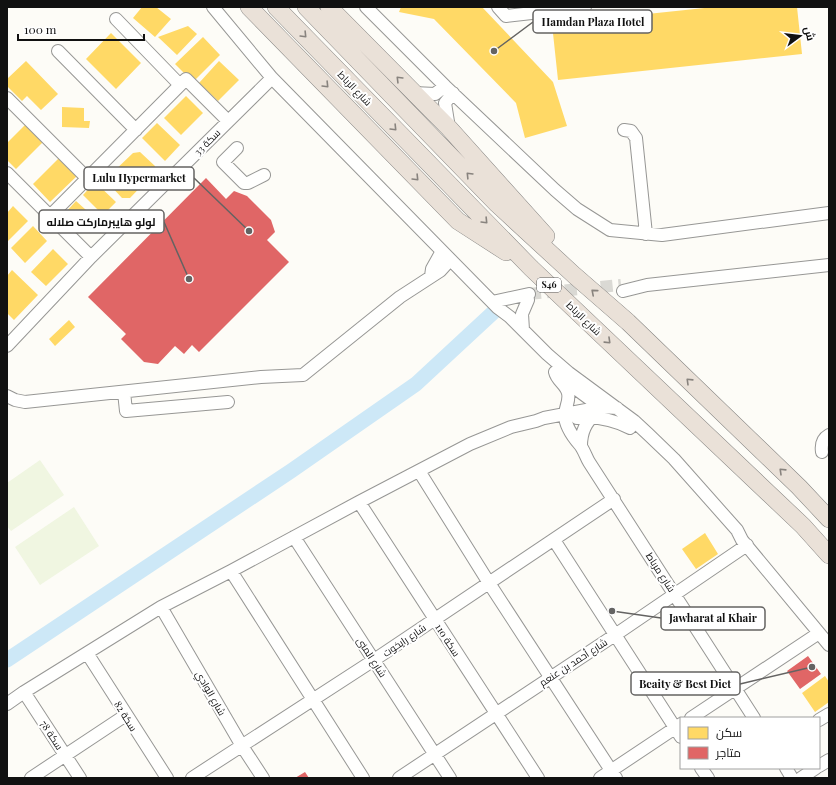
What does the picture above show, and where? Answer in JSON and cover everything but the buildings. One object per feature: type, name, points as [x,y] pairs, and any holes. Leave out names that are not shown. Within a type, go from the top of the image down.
[{"type":"highway","points":[[249,7],[458,221],[531,268]]},
{"type":"highway","name":"شارع الرباط","points":[[276,7],[531,268],[803,526],[829,555]]},
{"type":"highway","name":"شارع الرباط","points":[[306,7],[497,204],[574,275],[628,322],[799,487],[829,520]]},
{"type":"highway","points":[[329,7],[449,128],[556,247],[574,275]]},
{"type":"street","points":[[213,7],[272,78],[495,305],[661,455],[744,543],[829,645]]},
{"type":"street","points":[[366,7],[449,90],[577,210],[610,230],[662,235],[829,214]]},
{"type":"street","points":[[498,7],[506,16],[585,7]]},
{"type":"street","points":[[116,19],[180,85]]},
{"type":"street","points":[[58,51],[136,130]]},
{"type":"street","name":"سكة 33","points":[[7,346],[91,257],[272,78]]},
{"type":"street","points":[[50,216],[186,79],[228,121]]},
{"type":"street","points":[[414,93],[435,94],[449,90]]},
{"type":"street","points":[[449,90],[445,103],[449,128]]},
{"type":"street","points":[[7,98],[87,178]]},
{"type":"street","points":[[624,130],[631,130],[636,138],[646,234]]},
{"type":"street","points":[[237,148],[223,162],[244,183],[248,183],[264,175]]},
{"type":"street","points":[[7,173],[91,257]]},
{"type":"street","points":[[7,396],[15,400],[25,402],[261,377],[304,375],[400,297],[440,271],[446,255]]},
{"type":"street","points":[[622,288],[829,265]]},
{"type":"street","points":[[495,305],[513,303],[529,298],[522,314],[523,330]]},
{"type":"street","points":[[495,305],[507,323],[555,372],[573,387],[601,402],[617,408],[634,421],[674,459],[737,530],[744,543]]},
{"type":"street","points":[[555,372],[557,378],[566,386],[569,395],[565,417]]},
{"type":"street","points":[[124,392],[126,411],[228,402]]},
{"type":"street","points":[[565,417],[601,402]]},
{"type":"street","points":[[581,446],[582,433],[592,417],[598,413],[601,402]]},
{"type":"street","points":[[7,704],[161,607],[418,470],[490,434],[544,418],[565,417],[592,417],[612,420],[630,428]]},
{"type":"street","name":"شارع مرباط","points":[[565,417],[573,437],[581,446],[589,462],[753,717]]},
{"type":"street","points":[[822,452],[821,445],[829,435]]},
{"type":"street","points":[[418,470],[488,583],[614,774]]},
{"type":"street","points":[[799,487],[829,513]]},
{"type":"street","name":"شارع رايخوت","points":[[192,778],[374,660],[614,499]]},
{"type":"street","name":"سكة 110","points":[[359,502],[538,778]]},
{"type":"street","name":"شارع المنى","points":[[294,537],[450,778]]},
{"type":"street","points":[[554,540],[615,635],[679,730],[614,774],[600,778]]},
{"type":"street","name":"شارع أحمد بن عنعم","points":[[399,778],[615,635],[675,594],[744,543]]},
{"type":"street","points":[[231,571],[363,778]]},
{"type":"street","name":"شارع الوادي","points":[[161,607],[242,746],[263,778]]},
{"type":"street","points":[[693,717],[818,633]]},
{"type":"street","name":"سكة 82","points":[[87,653],[167,778]]},
{"type":"street","name":"سكة 78","points":[[24,692],[80,778]]},
{"type":"street","points":[[820,719],[829,714]]},
{"type":"street","points":[[31,778],[65,754],[126,715]]},
{"type":"street","points":[[820,765],[829,760]]},
{"type":"street","points":[[702,769],[708,778]]},
{"type":"street","points":[[787,769],[792,778]]},
{"type":"street","points":[[801,778],[814,769]]},
{"type":"green space","points":[[40,460],[64,495],[11,531],[7,526],[7,483]]},
{"type":"green space","points":[[74,507],[99,546],[40,585],[15,547]]},
{"type":"waterway","points":[[7,660],[291,471],[416,384],[498,308]]},
{"type":"tunnel","points":[[529,294],[621,285]]},
{"type":"place","name":"Hamdan Plaza Hotel","points":[[494,51]]},
{"type":"place","name":"Lulu Hypermarket","points":[[249,231]]},
{"type":"place","name":"لولو هايبرماركت صلاله","points":[[189,279]]},
{"type":"place","name":"Jawharat al Khair","points":[[612,611]]},
{"type":"place","name":"Beaity & Best Diet","points":[[812,667]]}]
